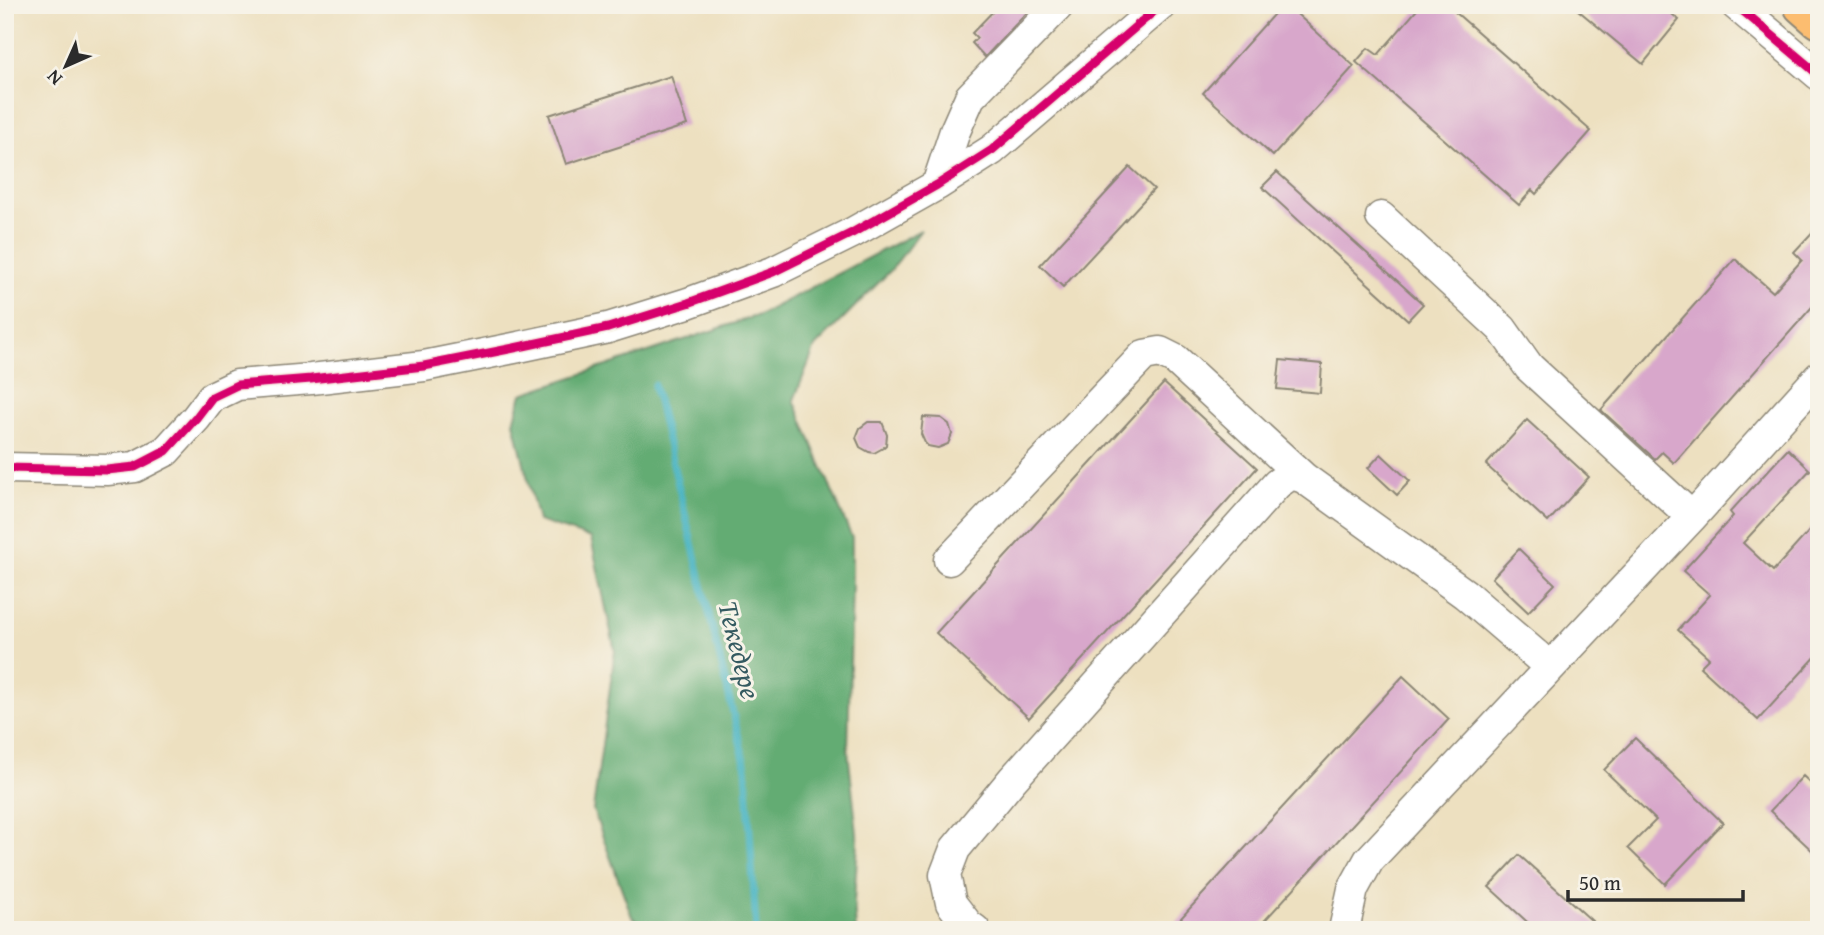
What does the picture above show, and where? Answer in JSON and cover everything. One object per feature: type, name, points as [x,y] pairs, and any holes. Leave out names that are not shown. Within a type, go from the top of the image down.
[{"type":"main road","points":[[1803,5],[1819,19]]},
{"type":"street","points":[[937,185],[955,131],[970,97],[1059,5]]},
{"type":"street","points":[[5,468],[107,470],[135,467],[166,451],[197,418],[212,397],[236,385],[424,366],[608,328],[774,272],[852,233],[992,150],[1161,5]]},
{"type":"street","points":[[1736,5],[1819,75]]},
{"type":"street","points":[[1381,217],[1502,329],[1529,367],[1692,517]]},
{"type":"street","points":[[949,561],[1144,355],[1160,352],[1176,360],[1304,478],[1465,594],[1550,667]]},
{"type":"street","points":[[1344,930],[1353,889],[1369,860],[1692,517],[1814,394]]},
{"type":"street","points":[[975,930],[951,903],[945,875],[955,849],[1012,780],[1277,484],[1291,474],[1304,478]]},
{"type":"green space","points":[[921,230],[892,269],[815,347],[794,400],[852,538],[848,751],[858,842],[854,902],[856,930],[653,930],[632,917],[593,810],[615,651],[591,538],[538,521],[514,422],[522,394],[759,315]]},
{"type":"building","points":[[999,5],[1034,5],[985,57],[972,43],[977,38],[972,33]]},
{"type":"building","points":[[1282,5],[1287,5],[1354,66],[1273,156],[1203,93]]},
{"type":"building","points":[[1421,5],[1447,5],[1591,131],[1536,194],[1532,190],[1519,205],[1356,62],[1368,48],[1378,55]]},
{"type":"building","points":[[1572,5],[1661,5],[1679,20],[1643,64]]},
{"type":"building","points":[[671,76],[687,125],[566,164],[549,115]]},
{"type":"building","points":[[1130,167],[1154,189],[1063,287],[1040,265]]},
{"type":"building","points":[[1277,172],[1423,304],[1408,320],[1262,187]]},
{"type":"building","points":[[1819,225],[1819,299],[1674,463],[1662,452],[1655,459],[1601,410],[1735,259],[1773,292],[1802,260],[1794,252]]},
{"type":"building","points":[[1280,360],[1322,364],[1320,393],[1277,389]]},
{"type":"building","points":[[1164,383],[1257,468],[1029,718],[936,633]]},
{"type":"building","points":[[923,417],[941,418],[949,424],[952,434],[948,444],[938,448],[925,443],[921,434]]},
{"type":"building","points":[[1527,420],[1589,477],[1548,522],[1486,465]]},
{"type":"building","points":[[868,422],[882,422],[887,435],[886,445],[874,453],[860,447],[856,438],[860,428]]},
{"type":"building","points":[[1788,449],[1810,470],[1743,543],[1773,571],[1819,520],[1819,653],[1758,720],[1700,667],[1709,658],[1678,630],[1710,595],[1683,571],[1733,516],[1730,512]]},
{"type":"building","points":[[1381,454],[1410,481],[1397,495],[1368,468]]},
{"type":"building","points":[[1519,549],[1555,584],[1528,612],[1492,578]]},
{"type":"building","points":[[1403,676],[1449,719],[1256,930],[1170,930]]},
{"type":"building","points":[[1635,738],[1723,823],[1665,884],[1628,848],[1656,820],[1604,770]]},
{"type":"building","points":[[1803,776],[1819,791],[1819,857],[1770,811]]},
{"type":"building","points":[[1519,855],[1602,930],[1536,930],[1489,887]]},
{"type":"waterway","name":"Текедере","points":[[654,385],[746,767],[756,930]]},
{"type":"cycle path","points":[[5,468],[107,470],[135,467],[166,451],[212,397],[237,385],[424,366],[514,348],[608,328],[773,272],[852,233],[992,150],[1161,5]]},
{"type":"cycle path","points":[[1736,5],[1819,75]]}]
